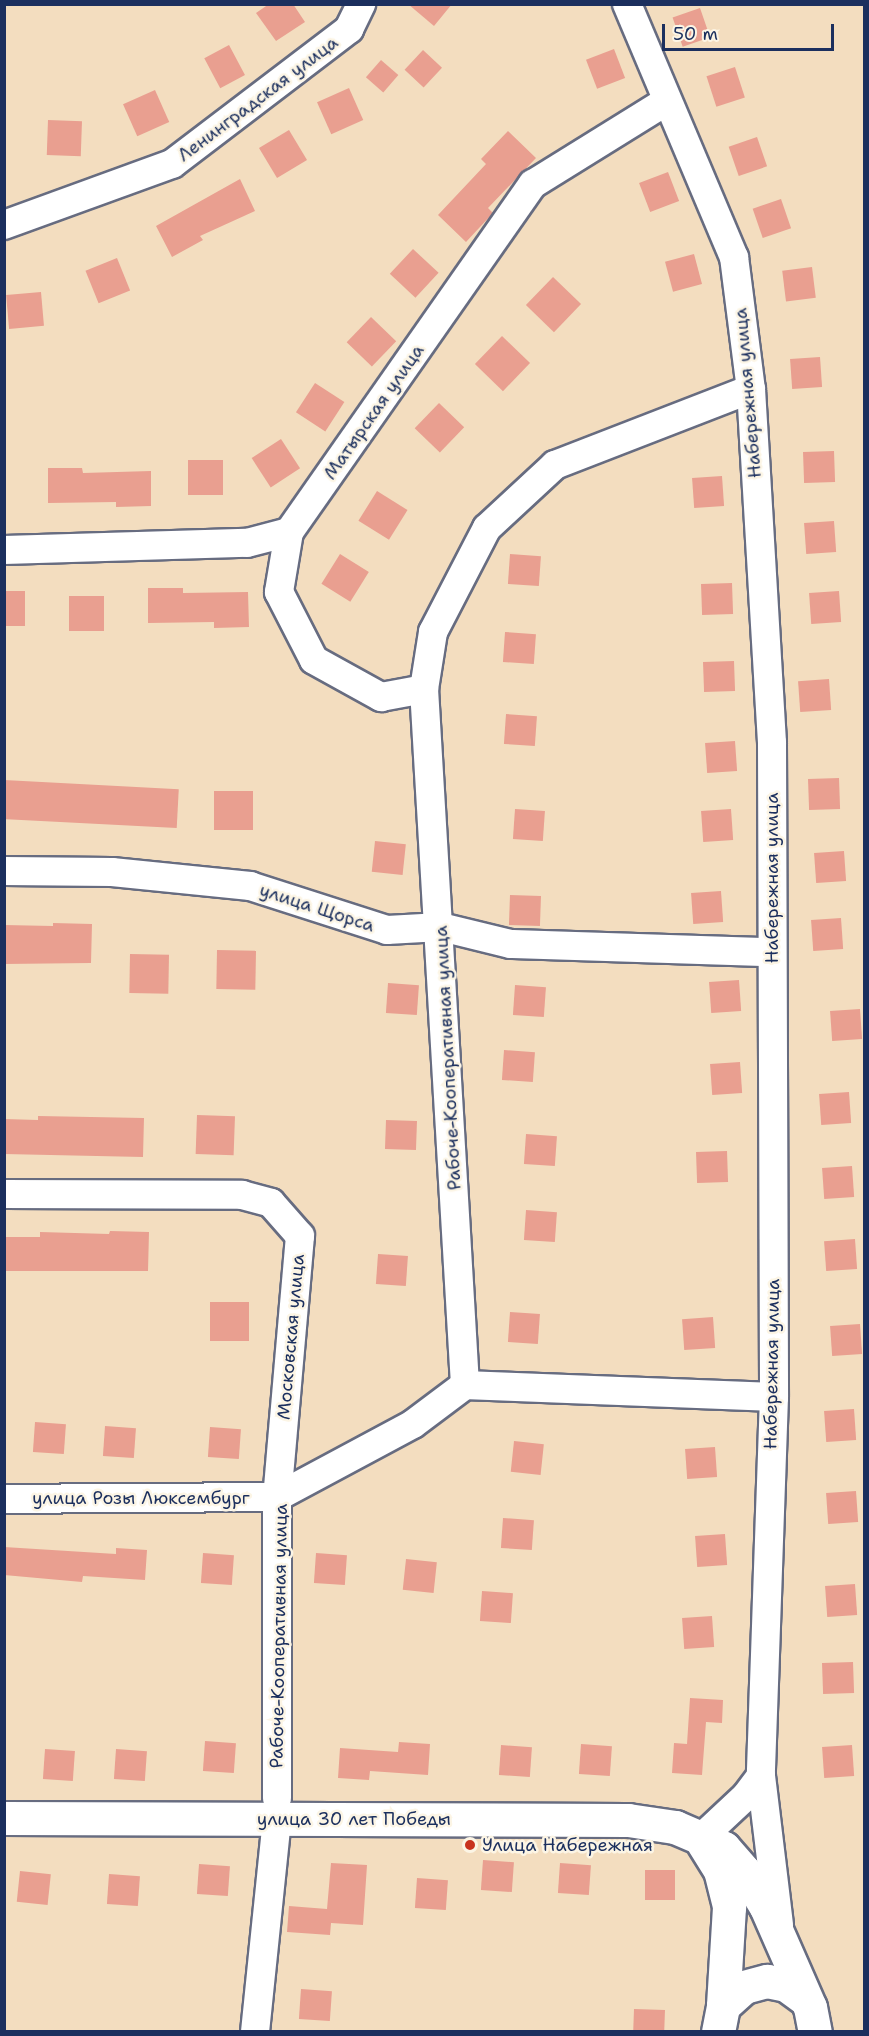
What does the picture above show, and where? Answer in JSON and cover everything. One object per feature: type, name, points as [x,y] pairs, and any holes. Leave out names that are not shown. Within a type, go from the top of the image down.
[{"type":"main road","name":"улица 30 лет Победы","points":[[4,1818],[277,1808],[628,1820],[675,1827],[700,1839]]},
{"type":"main road","name":"Набережная улица","points":[[700,1839],[724,1848],[744,1870],[817,2021]]},
{"type":"main road","name":"Набережная улица","points":[[700,1839],[720,1870],[729,1907],[721,2019]]},
{"type":"main road","name":"Набережная улица","points":[[721,2019],[744,1987],[767,1981],[786,1985],[817,2021]]},
{"type":"street","name":"Ленинградская улица","points":[[4,225],[172,164],[349,29],[361,4]]},
{"type":"street","name":"Набережная улица","points":[[627,4],[665,102],[734,257],[751,389],[772,742],[774,1397],[761,1776],[781,1943]]},
{"type":"street","name":"Матырская улица","points":[[289,532],[533,184],[665,102]]},
{"type":"street","name":"Рабоче-Кооперативная улица","points":[[255,2031],[277,1808],[278,1497],[413,1424],[465,1385],[441,927],[424,689],[433,632],[487,528],[555,465],[751,389]]},
{"type":"street","points":[[4,550],[247,543],[289,532],[279,592],[314,660],[381,697],[424,689]]},
{"type":"street","name":"улица Щорса","points":[[4,871],[112,872],[250,886],[387,930],[441,927],[511,944],[772,952]]},
{"type":"street","name":"Московская улица","points":[[4,1194],[242,1195],[271,1203],[300,1236],[278,1497]]},
{"type":"street","points":[[465,1385],[774,1397]]},
{"type":"street","name":"улица Розы Люксембург","points":[[4,1499],[278,1497]]},
{"type":"street","points":[[700,1839],[746,1796],[761,1776]]},
{"type":"building","points":[[269,4],[293,4],[305,22],[276,41],[256,13]]},
{"type":"building","points":[[408,4],[452,4],[434,26]]},
{"type":"building","points":[[700,8],[710,37],[683,47],[673,17]]},
{"type":"building","points":[[229,45],[245,75],[220,88],[204,58]]},
{"type":"building","points":[[614,49],[625,78],[597,89],[586,60]]},
{"type":"building","points":[[423,50],[442,68],[424,87],[405,70]]},
{"type":"building","points":[[381,60],[398,75],[383,92],[366,77]]},
{"type":"building","points":[[735,67],[745,97],[716,107],[706,76]]},
{"type":"building","points":[[349,88],[363,120],[331,134],[317,102]]},
{"type":"building","points":[[155,90],[169,122],[137,136],[123,104]]},
{"type":"building","points":[[48,120],[82,121],[81,156],[47,155]]},
{"type":"building","points":[[289,130],[307,160],[277,178],[259,148]]},
{"type":"building","points":[[508,131],[536,158],[488,208],[493,213],[466,242],[438,215],[486,164],[481,159]]},
{"type":"building","points":[[757,137],[767,166],[739,176],[729,147]]},
{"type":"building","points":[[668,172],[679,201],[650,212],[639,183]]},
{"type":"building","points":[[240,179],[255,211],[200,236],[203,240],[172,257],[156,226]]},
{"type":"building","points":[[781,199],[791,228],[763,238],[753,209]]},
{"type":"building","points":[[413,249],[439,273],[415,298],[390,274]]},
{"type":"building","points":[[694,254],[702,284],[673,292],[665,262]]},
{"type":"building","points":[[117,258],[130,290],[99,303],[85,271]]},
{"type":"building","points":[[812,267],[816,298],[786,301],[782,271]]},
{"type":"building","points":[[553,277],[581,304],[554,332],[526,305]]},
{"type":"building","points":[[41,292],[44,326],[9,329],[6,295]]},
{"type":"building","points":[[371,317],[396,341],[372,366],[347,342]]},
{"type":"building","points":[[502,336],[530,363],[503,391],[475,364]]},
{"type":"building","points":[[820,357],[822,387],[792,389],[790,359]]},
{"type":"building","points":[[315,383],[344,402],[325,431],[296,412]]},
{"type":"building","points":[[439,403],[464,427],[440,452],[415,428]]},
{"type":"building","points":[[281,439],[300,468],[271,487],[252,458]]},
{"type":"building","points":[[834,451],[835,482],[804,483],[803,452]]},
{"type":"building","points":[[188,460],[223,460],[223,495],[188,495]]},
{"type":"building","points":[[48,468],[82,468],[83,473],[151,471],[151,506],[116,507],[116,502],[48,503]]},
{"type":"building","points":[[722,476],[724,506],[694,508],[692,478]]},
{"type":"building","points":[[377,491],[408,510],[389,540],[358,521]]},
{"type":"building","points":[[834,521],[836,552],[806,554],[804,523]]},
{"type":"building","points":[[340,554],[369,572],[350,602],[321,584]]},
{"type":"building","points":[[510,554],[541,556],[539,586],[508,584]]},
{"type":"building","points":[[732,583],[733,614],[702,615],[701,584]]},
{"type":"building","points":[[148,588],[183,588],[183,593],[248,592],[249,627],[214,628],[214,622],[148,623]]},
{"type":"building","points":[[4,591],[25,591],[25,626],[4,626]]},
{"type":"building","points":[[839,591],[841,622],[811,624],[809,593]]},
{"type":"building","points":[[69,596],[104,596],[104,631],[69,631]]},
{"type":"building","points":[[505,632],[536,634],[534,664],[503,662]]},
{"type":"building","points":[[734,661],[735,691],[704,692],[703,662]]},
{"type":"building","points":[[829,679],[831,710],[800,712],[798,681]]},
{"type":"building","points":[[506,714],[537,716],[535,746],[504,744]]},
{"type":"building","points":[[735,741],[737,771],[707,773],[705,743]]},
{"type":"building","points":[[839,778],[840,809],[809,810],[808,779]]},
{"type":"building","points":[[4,780],[179,789],[177,828],[4,819]]},
{"type":"building","points":[[214,791],[253,791],[253,830],[214,830]]},
{"type":"building","points":[[515,809],[545,811],[543,841],[513,839]]},
{"type":"building","points":[[731,809],[733,840],[703,842],[701,811]]},
{"type":"building","points":[[375,841],[406,844],[403,875],[372,872]]},
{"type":"building","points":[[844,851],[846,881],[816,883],[814,853]]},
{"type":"building","points":[[721,891],[723,922],[693,924],[691,893]]},
{"type":"building","points":[[510,895],[541,896],[540,926],[509,925]]},
{"type":"building","points":[[841,918],[843,949],[813,951],[811,920]]},
{"type":"building","points":[[53,923],[92,924],[91,963],[4,964],[4,925],[53,926]]},
{"type":"building","points":[[217,950],[256,951],[255,990],[216,989]]},
{"type":"building","points":[[130,954],[169,955],[168,994],[129,993]]},
{"type":"building","points":[[739,980],[741,1011],[711,1013],[709,982]]},
{"type":"building","points":[[388,983],[419,985],[417,1015],[386,1013]]},
{"type":"building","points":[[515,985],[546,987],[544,1017],[513,1015]]},
{"type":"building","points":[[860,1009],[862,1039],[832,1041],[830,1011]]},
{"type":"building","points":[[504,1050],[535,1052],[533,1082],[502,1080]]},
{"type":"building","points":[[740,1062],[742,1093],[712,1095],[710,1064]]},
{"type":"building","points":[[849,1092],[851,1123],[821,1125],[819,1094]]},
{"type":"building","points":[[197,1115],[235,1116],[234,1155],[196,1154]]},
{"type":"building","points":[[38,1116],[144,1118],[143,1157],[4,1154],[4,1119],[38,1120]]},
{"type":"building","points":[[386,1120],[417,1121],[416,1150],[385,1149]]},
{"type":"building","points":[[526,1134],[557,1136],[555,1166],[524,1164]]},
{"type":"building","points":[[727,1151],[728,1182],[697,1183],[696,1152]]},
{"type":"building","points":[[852,1166],[854,1197],[824,1199],[822,1168]]},
{"type":"building","points":[[526,1210],[557,1212],[555,1242],[524,1240]]},
{"type":"building","points":[[110,1231],[149,1232],[148,1271],[4,1271],[4,1237],[40,1237],[40,1232],[109,1234]]},
{"type":"building","points":[[855,1239],[857,1269],[826,1271],[824,1241]]},
{"type":"building","points":[[378,1254],[408,1256],[406,1286],[376,1284]]},
{"type":"building","points":[[210,1302],[249,1302],[249,1341],[210,1341]]},
{"type":"building","points":[[510,1312],[540,1314],[538,1344],[508,1342]]},
{"type":"building","points":[[713,1317],[715,1348],[684,1350],[682,1319]]},
{"type":"building","points":[[860,1324],[862,1354],[832,1356],[830,1326]]},
{"type":"building","points":[[854,1409],[856,1440],[826,1442],[824,1411]]},
{"type":"building","points":[[35,1422],[66,1424],[64,1454],[33,1452]]},
{"type":"building","points":[[105,1426],[136,1428],[134,1458],[103,1456]]},
{"type":"building","points":[[210,1427],[241,1429],[239,1459],[208,1457]]},
{"type":"building","points":[[514,1441],[544,1444],[541,1475],[511,1472]]},
{"type":"building","points":[[715,1447],[717,1477],[687,1479],[685,1449]]},
{"type":"building","points":[[856,1491],[858,1522],[828,1524],[826,1493]]},
{"type":"building","points":[[503,1518],[534,1520],[532,1550],[501,1548]]},
{"type":"building","points":[[725,1534],[727,1565],[697,1567],[695,1536]]},
{"type":"building","points":[[4,1547],[116,1554],[116,1548],[147,1550],[145,1580],[83,1576],[82,1582],[4,1575]]},
{"type":"building","points":[[203,1553],[234,1555],[232,1585],[201,1583]]},
{"type":"building","points":[[316,1553],[347,1555],[345,1585],[314,1583]]},
{"type":"building","points":[[406,1559],[437,1562],[434,1593],[403,1590]]},
{"type":"building","points":[[855,1584],[857,1615],[827,1617],[825,1586]]},
{"type":"building","points":[[482,1591],[513,1593],[511,1623],[480,1621]]},
{"type":"building","points":[[712,1616],[714,1647],[684,1649],[682,1618]]},
{"type":"building","points":[[853,1662],[854,1693],[823,1694],[822,1663]]},
{"type":"building","points":[[690,1698],[723,1700],[722,1723],[706,1722],[702,1775],[672,1773],[674,1743],[687,1744]]},
{"type":"building","points":[[205,1741],[236,1743],[234,1773],[203,1771]]},
{"type":"building","points":[[399,1742],[430,1744],[428,1775],[370,1771],[369,1780],[338,1778],[340,1748],[398,1752]]},
{"type":"building","points":[[581,1744],[612,1746],[610,1776],[579,1774]]},
{"type":"building","points":[[501,1745],[532,1747],[530,1777],[499,1775]]},
{"type":"building","points":[[852,1745],[854,1776],[824,1778],[822,1747]]},
{"type":"building","points":[[45,1749],[75,1751],[73,1781],[43,1779]]},
{"type":"building","points":[[116,1749],[147,1751],[145,1781],[114,1779]]},
{"type":"building","points":[[483,1860],[514,1862],[512,1892],[481,1890]]},
{"type":"building","points":[[331,1863],[367,1865],[363,1925],[331,1923],[330,1935],[287,1932],[289,1906],[327,1909]]},
{"type":"building","points":[[560,1863],[591,1865],[589,1895],[558,1893]]},
{"type":"building","points":[[199,1864],[230,1866],[228,1896],[197,1894]]},
{"type":"building","points":[[645,1870],[675,1870],[675,1900],[645,1900]]},
{"type":"building","points":[[20,1871],[51,1874],[48,1905],[17,1902]]},
{"type":"building","points":[[109,1874],[140,1876],[138,1906],[107,1904]]},
{"type":"building","points":[[417,1878],[448,1880],[446,1910],[415,1908]]},
{"type":"building","points":[[301,1989],[332,1991],[330,2021],[299,2019]]},
{"type":"building","points":[[634,2009],[665,2010],[664,2032],[633,2031]]},
{"type":"place","name":"Улица Набережная","points":[[470,1845]]}]
